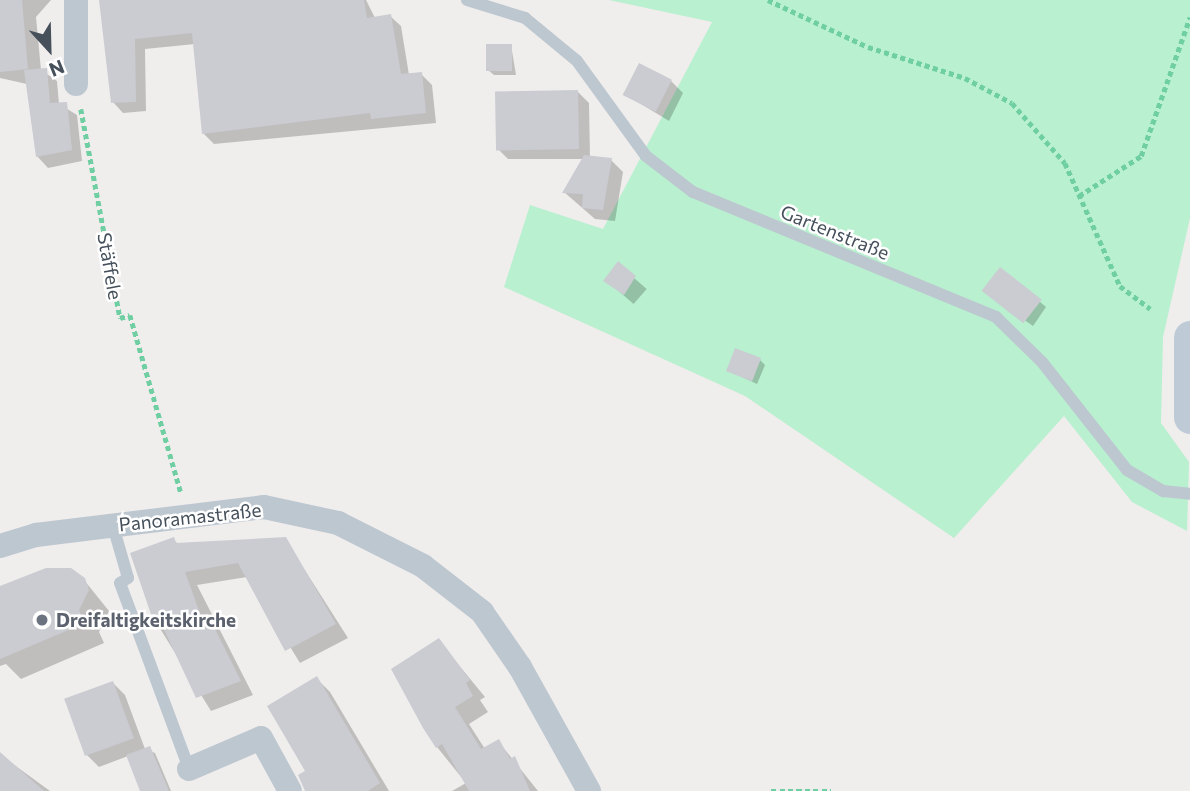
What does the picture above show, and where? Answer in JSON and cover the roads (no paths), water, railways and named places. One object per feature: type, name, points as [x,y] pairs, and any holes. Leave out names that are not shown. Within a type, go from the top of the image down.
[{"type":"main road","points":[[1190,337],[1190,416]]},
{"type":"street","points":[[76,0],[76,84]]},
{"type":"street","name":"Panoramastraße","points":[[0,546],[187,514],[264,507],[338,523],[423,566],[482,612],[520,667],[589,791]]},
{"type":"street","points":[[189,769],[261,737],[290,791]]},
{"type":"lane","name":"Gartenstraße","points":[[467,0],[525,18],[577,61],[646,156],[693,192],[996,317],[1042,362],[1127,470],[1163,491],[1190,494]]},
{"type":"lane","points":[[113,526],[128,578],[120,583],[189,769]]},
{"type":"place","name":"Dreifaltigkeitskirche","points":[[42,620]]}]
